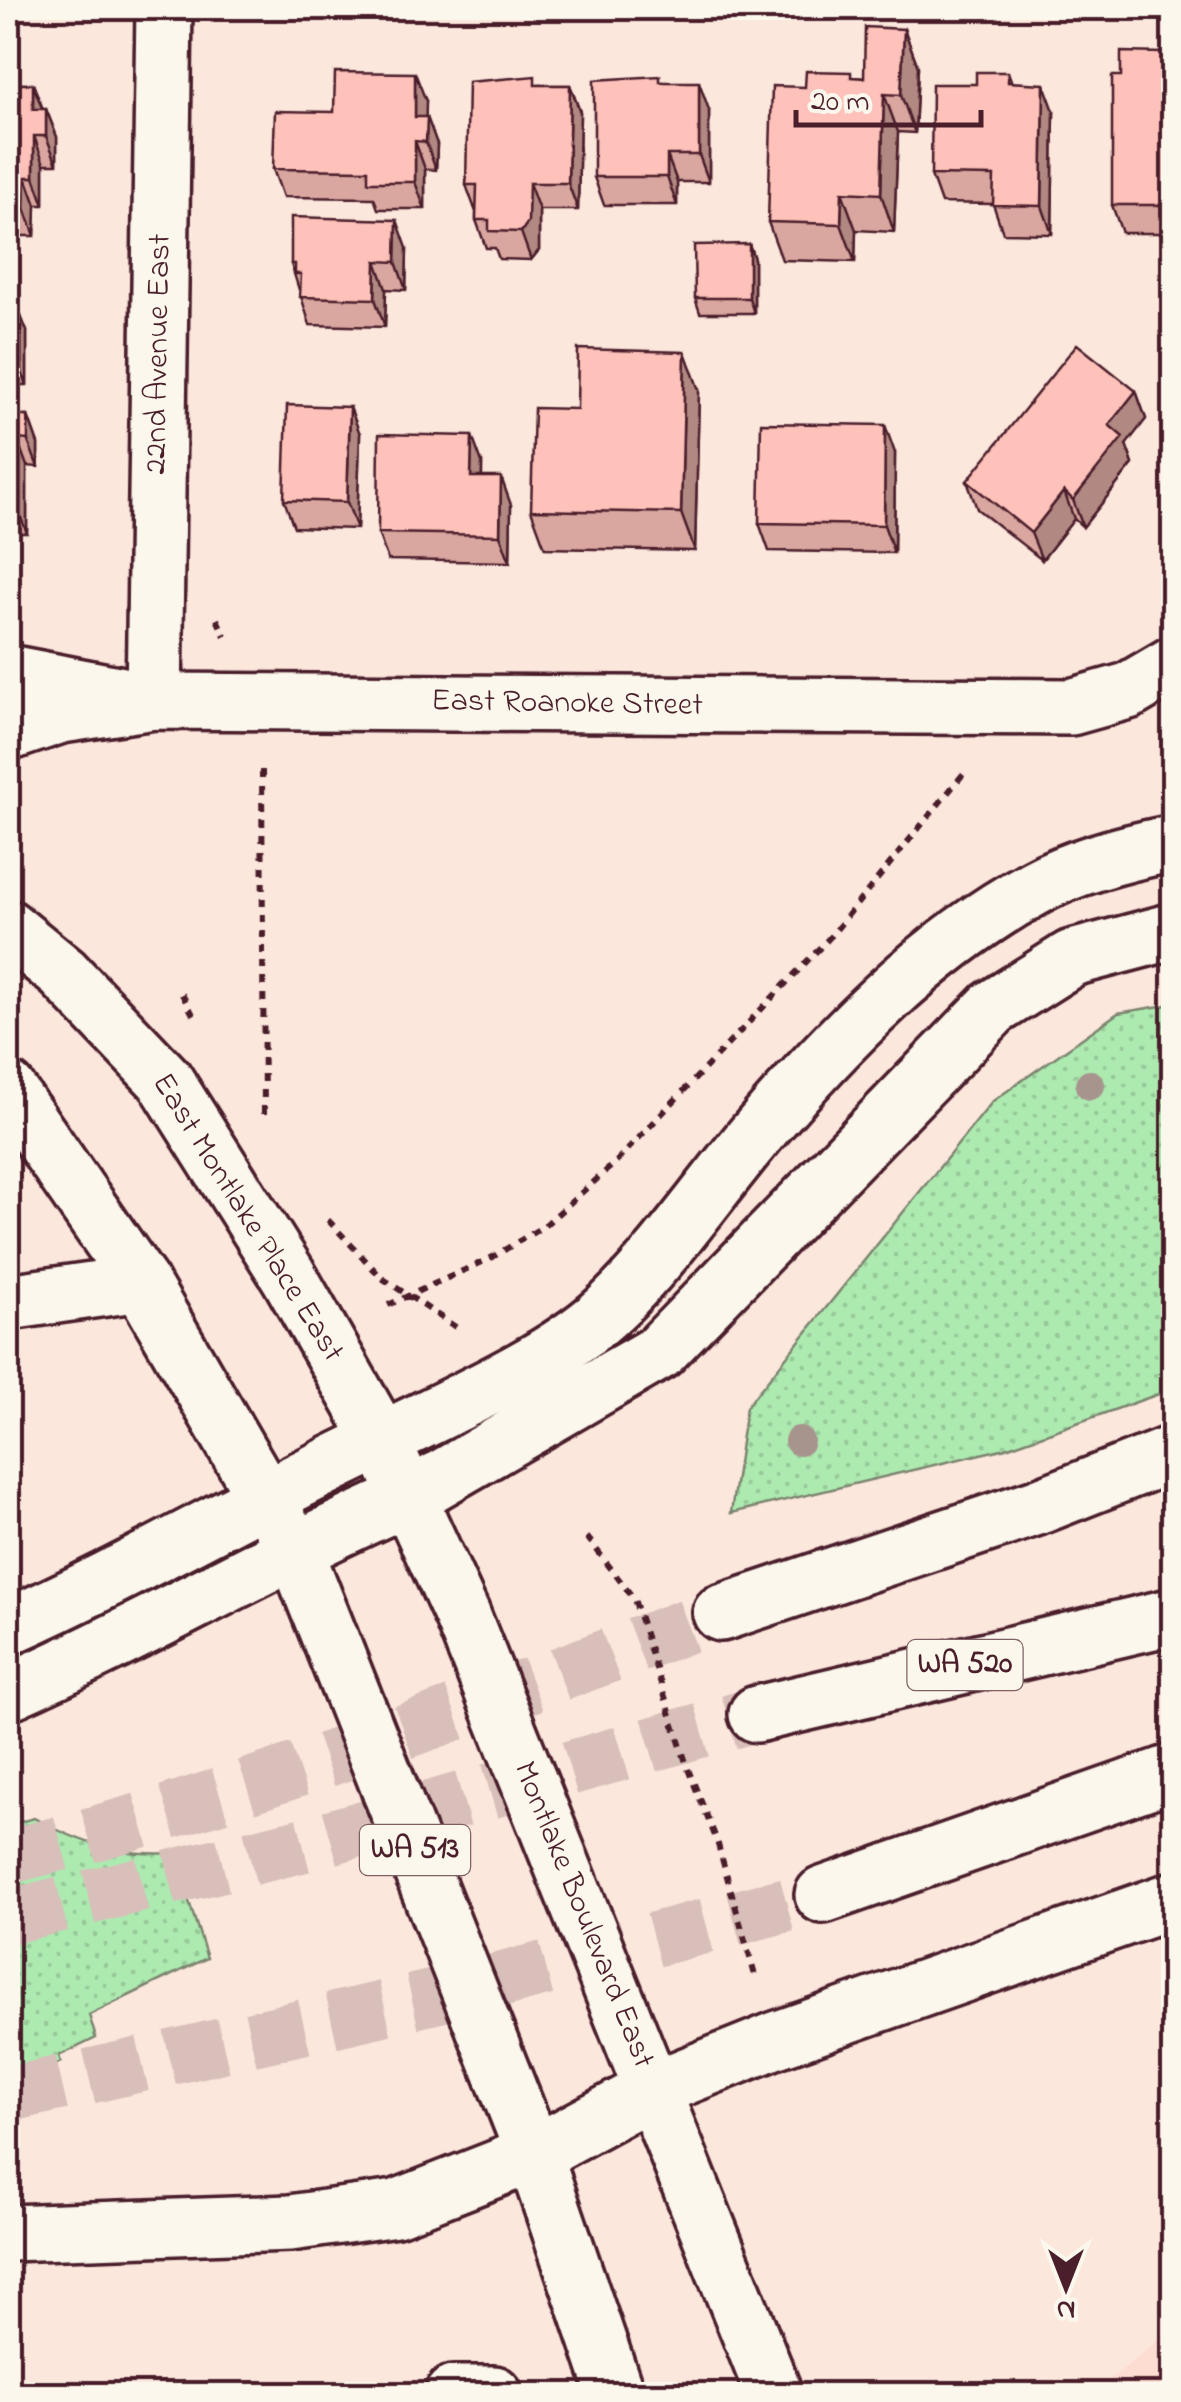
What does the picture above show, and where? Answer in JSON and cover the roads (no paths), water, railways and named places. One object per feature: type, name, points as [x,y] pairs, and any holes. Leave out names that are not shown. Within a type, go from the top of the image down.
[{"type":"main road","name":"22nd Avenue East","points":[[154,701],[164,8]]},
{"type":"main road","points":[[8,673],[154,701]]},
{"type":"main road","name":"East Roanoke Street","points":[[8,733],[62,715],[154,701],[1071,707],[1151,678]]},
{"type":"main road","points":[[8,1627],[85,1592],[265,1494],[500,1381],[602,1316],[640,1279],[758,1132],[875,1006],[968,928],[1040,884],[1134,852],[1174,843]]},
{"type":"main road","name":"East Montlake Place East","points":[[8,928],[63,973],[165,1080],[296,1288],[382,1440]]},
{"type":"main road","points":[[8,1692],[101,1650],[294,1547],[409,1496],[659,1352],[994,1008],[1072,958],[1174,931]]},
{"type":"main road","points":[[8,1090],[141,1283],[193,1379],[265,1494]]},
{"type":"main road","points":[[8,1302],[141,1283]]},
{"type":"main road","name":"Montlake Boulevard East","points":[[382,1440],[469,1632],[774,2394]]},
{"type":"main road","points":[[721,1613],[1038,1507],[1174,1453]]},
{"type":"main road","name":"WA 513","points":[[265,1494],[294,1547],[534,2154],[616,2394]]},
{"type":"main road","name":"WA 520","points":[[757,1714],[1174,1616]]},
{"type":"main road","points":[[822,1895],[1174,1772]]},
{"type":"main road","points":[[8,2233],[256,2226],[378,2210],[534,2154],[654,2089],[794,2033],[1174,1900]]},
{"type":"main road","points":[[453,2394],[494,2394]]},
{"type":"tunnel","points":[[8,1857],[279,1776],[721,1613]]},
{"type":"tunnel","points":[[8,1917],[307,1844],[757,1714]]},
{"type":"tunnel","points":[[8,2095],[463,1990],[823,1895]]}]
